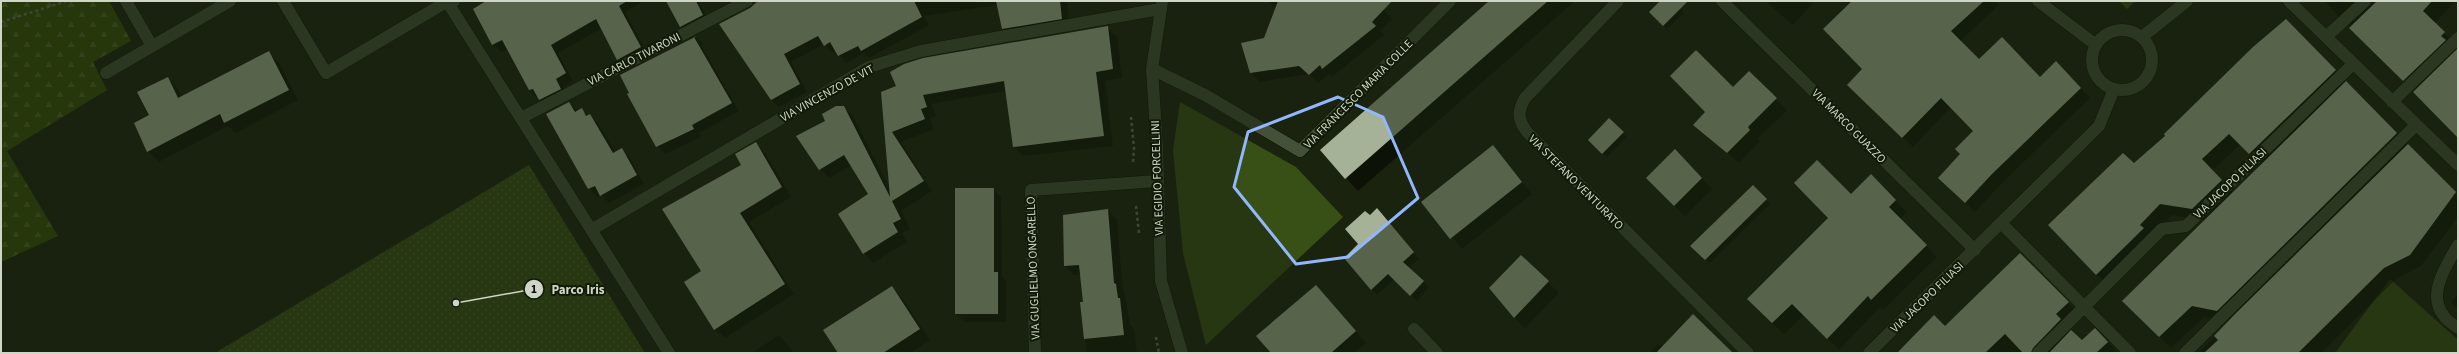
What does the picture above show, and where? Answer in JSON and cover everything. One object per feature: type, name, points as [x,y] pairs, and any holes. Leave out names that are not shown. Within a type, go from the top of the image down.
[{"type":"street","points":[[126,1],[152,46]]},
{"type":"street","points":[[106,73],[230,1]]},
{"type":"street","points":[[284,1],[326,73],[441,5],[451,2],[521,118],[548,158],[590,230],[669,353]]},
{"type":"street","name":"VIA CARLO TIVARONI","points":[[521,118],[747,1]]},
{"type":"street","name":"VIA FRANCESCO MARIA COLLE","points":[[1152,69],[1204,96],[1300,151],[1450,1]]},
{"type":"street","name":"VIA STEFANO VENTURATO","points":[[1618,1],[1525,98],[1519,109],[1520,122],[1527,132],[1748,353]]},
{"type":"street","name":"VIA MARCO GUAZZO","points":[[1722,1],[1975,250]]},
{"type":"street","points":[[2038,1],[2096,45]]},
{"type":"street","points":[[2142,37],[2187,1]]},
{"type":"street","points":[[2289,1],[2458,164]]},
{"type":"street","points":[[2326,37],[2365,1]]},
{"type":"street","name":"VIA EGIDIO FORCELLINI","points":[[1161,5],[1152,69],[1160,281],[1182,353]]},
{"type":"street","name":"VIA VINCENZO DE VIT","points":[[590,230],[869,67],[921,51],[1161,5]]},
{"type":"street","points":[[2121,30],[2133,32],[2142,37],[2151,50],[2152,61],[2148,76],[2136,86],[2126,89],[2114,89],[2101,80],[2093,66],[2093,55],[2096,45],[2110,32],[2121,30]]},
{"type":"street","points":[[2392,102],[2458,38]]},
{"type":"street","name":"VIA JACOPO FILIASI","points":[[2038,353],[2162,229],[2186,226],[2353,64]]},
{"type":"street","name":"VIA JACOPO FILIASI","points":[[1869,353],[2002,224],[2099,126],[2114,89]]},
{"type":"street","points":[[2185,353],[2416,125]]},
{"type":"street","name":"VIA GUGLIELMO ONGARELLO","points":[[1035,353],[1031,190],[1157,181]]},
{"type":"street","points":[[2002,224],[2130,353]]},
{"type":"street","points":[[2458,244],[2444,271],[2437,289],[2437,302],[2444,316],[2458,328]]},
{"type":"street","points":[[1414,329],[1437,353]]},
{"type":"path","points":[[1,22],[67,1]]},
{"type":"path","points":[[1131,117],[1134,148],[1133,162]]},
{"type":"highlighted area","points":[[1338,97],[1383,117],[1418,198],[1348,257],[1296,264],[1234,187],[1248,132]]},
{"type":"green space","points":[[1,1],[109,1],[131,41],[93,62],[107,90],[7,151],[58,236],[1,262]]},
{"type":"green space","points":[[2119,1],[2135,1],[2127,9]]},
{"type":"green space","points":[[1180,102],[1296,167],[1343,217],[1206,345],[1183,253],[1173,150]]},
{"type":"green space","points":[[529,165],[645,353],[215,353]]},
{"type":"green space","points":[[2390,279],[2458,340],[2458,353],[2335,353]]},
{"type":"building","points":[[486,1],[627,1],[619,6],[641,47],[617,60],[596,19],[551,45],[566,73],[556,79],[561,89],[539,100],[533,89],[529,90],[502,40],[492,45],[473,9]]},
{"type":"building","points":[[666,1],[696,1],[703,15],[680,27]]},
{"type":"building","points":[[758,1],[914,1],[922,17],[861,51],[858,46],[838,56],[830,42],[824,46],[818,36],[784,54],[800,84],[771,100],[719,24],[750,8]]},
{"type":"building","points":[[996,1],[1060,1],[1062,19],[1002,29]]},
{"type":"building","points":[[1278,1],[1392,1],[1372,22],[1376,26],[1322,69],[1320,65],[1309,75],[1299,66],[1250,73],[1241,43],[1264,38]]},
{"type":"building","points":[[1489,1],[1548,1],[1345,179],[1320,150]]},
{"type":"building","points":[[1660,1],[1688,1],[1663,26],[1649,12]]},
{"type":"building","points":[[1852,1],[1984,1],[1951,31],[1979,59],[2002,37],[2040,77],[2056,61],[2081,88],[1992,174],[1965,203],[1938,178],[1960,154],[1955,149],[1973,131],[1941,98],[1902,138],[1847,85],[1862,69],[1823,29]]},
{"type":"building","points":[[2377,1],[2432,1],[2423,11],[2445,32],[2441,36],[2446,40],[2403,81],[2349,28]]},
{"type":"building","points":[[2286,19],[2336,70],[2249,154],[2229,134],[2202,159],[2222,180],[2192,209],[2160,204],[2140,225],[2144,228],[2096,275],[2048,225],[2123,153],[2134,163],[2165,136],[2164,134],[2253,47]]},
{"type":"building","points":[[1108,26],[1113,69],[1096,72],[1104,136],[1013,147],[1004,81],[923,95],[927,107],[921,109],[925,119],[892,132],[924,181],[892,201],[901,219],[893,223],[898,232],[863,254],[838,214],[868,194],[844,155],[819,170],[796,136],[825,121],[822,114],[836,106],[844,106],[890,197],[881,92],[896,86],[890,72],[904,64],[923,58]]},
{"type":"building","points":[[694,37],[732,103],[692,125],[694,129],[656,147],[627,94],[629,93],[620,75]]},
{"type":"building","points":[[2457,49],[2458,50],[2458,138],[2413,92]]},
{"type":"building","points":[[1696,50],[1733,87],[1749,71],[1777,98],[1748,127],[1750,130],[1727,153],[1693,125],[1705,112],[1670,76]]},
{"type":"building","points":[[269,51],[289,90],[224,123],[220,114],[147,152],[134,123],[149,115],[137,92],[168,77],[178,98]]},
{"type":"building","points":[[2346,81],[2397,133],[2217,311],[2192,306],[2159,337],[2122,301]]},
{"type":"building","points":[[569,102],[575,112],[582,108],[586,116],[590,114],[613,153],[622,148],[637,175],[600,196],[595,186],[588,189],[546,114]]},
{"type":"building","points":[[1609,118],[1624,132],[1602,154],[1588,140]]},
{"type":"building","points":[[756,142],[782,187],[740,213],[785,284],[714,330],[684,282],[701,271],[662,209],[741,165],[735,154]]},
{"type":"building","points":[[2408,144],[2456,192],[2410,255],[2384,268],[2298,353],[2204,353],[2218,340],[2214,336],[2234,315]]},
{"type":"building","points":[[1493,145],[1522,182],[1450,239],[1421,202]]},
{"type":"building","points":[[1675,149],[1702,178],[1674,206],[1646,178]]},
{"type":"building","points":[[1817,160],[1851,194],[1871,174],[1896,200],[1889,207],[1927,245],[1871,300],[1868,296],[1827,339],[1792,304],[1772,323],[1747,299],[1828,218],[1794,183]]},
{"type":"building","points":[[1753,185],[1767,199],[1705,260],[1690,246]]},
{"type":"building","points":[[955,188],[994,188],[994,272],[998,272],[998,314],[955,314]]},
{"type":"building","points":[[1377,208],[1414,252],[1403,262],[1424,281],[1410,296],[1388,274],[1371,290],[1344,258],[1358,244],[1345,229],[1365,211],[1370,215]]},
{"type":"building","points":[[1108,209],[1114,283],[1116,284],[1118,298],[1120,298],[1124,335],[1084,339],[1080,302],[1083,302],[1079,265],[1064,266],[1063,215]]},
{"type":"building","points":[[2020,253],[2069,302],[2056,314],[2061,319],[2033,348],[2031,353],[2023,353],[2005,334],[1985,353],[1897,353],[1934,315],[1945,326]]},
{"type":"building","points":[[1521,255],[1549,281],[1514,318],[1489,288]]},
{"type":"building","points":[[1316,285],[1356,331],[1331,353],[1271,353],[1256,336]]},
{"type":"building","points":[[892,286],[920,329],[883,353],[838,353],[823,330]]},
{"type":"building","points":[[1693,314],[1733,353],[1656,353]]},
{"type":"building","points":[[2095,328],[2108,342],[2096,353],[2049,353],[2071,330],[2082,340]]},
{"type":"place","name":"Parco Iris","points":[[456,303]]}]
